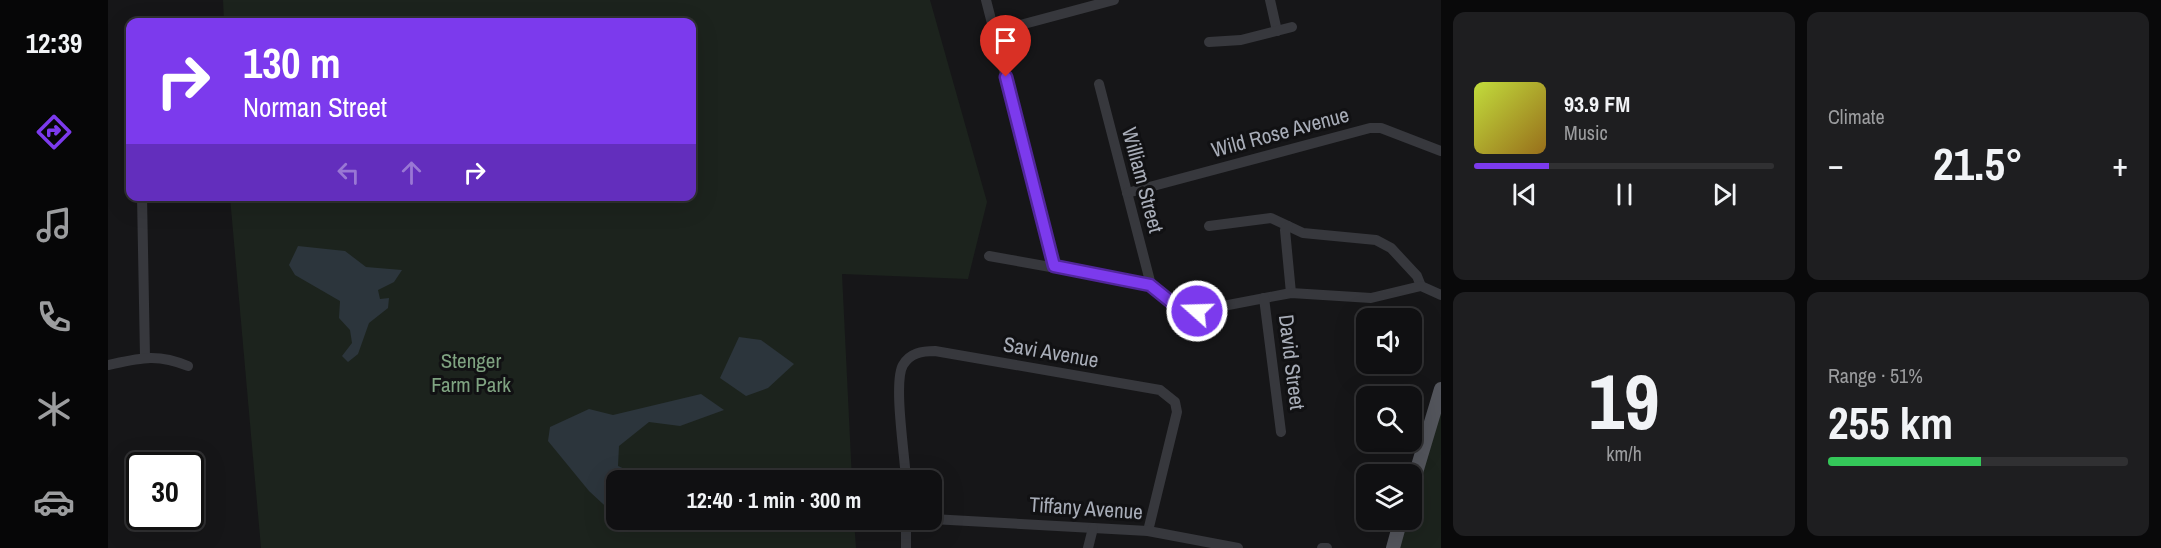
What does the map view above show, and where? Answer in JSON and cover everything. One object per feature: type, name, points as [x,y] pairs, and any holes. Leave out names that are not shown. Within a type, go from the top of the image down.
[{"type":"main road","points":[[1419,464],[1441,389]]},
{"type":"main road","points":[[1392,548],[1398,530]]},
{"type":"street","points":[[986,0],[1054,266]]},
{"type":"street","points":[[994,32],[1113,0]]},
{"type":"street","points":[[1270,0],[1277,31]]},
{"type":"street","points":[[1209,42],[1226,43],[1292,27]]},
{"type":"street","name":"William Street","points":[[1098,84],[1150,285]]},
{"type":"street","name":"Wild Rose Avenue","points":[[1126,193],[1370,128],[1381,128],[1441,151]]},
{"type":"street","points":[[142,201],[145,357]]},
{"type":"street","points":[[1209,226],[1271,218],[1310,234],[1348,236],[1383,243],[1391,248],[1417,276],[1421,286]]},
{"type":"street","points":[[1288,226],[1285,230],[1291,293]]},
{"type":"street","points":[[989,256],[1150,285],[1176,306],[1197,311],[1291,293],[1371,298],[1421,286],[1441,295]]},
{"type":"street","name":"David Street","points":[[1264,298],[1281,432]]},
{"type":"street","name":"Savi Avenue","points":[[905,470],[899,382],[904,364],[916,353],[935,351],[1160,390],[1175,402],[1178,412],[1148,531]]},
{"type":"street","points":[[108,365],[145,357],[170,359],[188,366]]},
{"type":"street","name":"Tiffany Avenue","points":[[942,520],[1148,531],[1210,546],[1238,548]]},
{"type":"street","points":[[1088,548],[1093,528]]},
{"type":"street","points":[[906,530],[906,548]]},
{"type":"street","points":[[1322,548],[1327,548]]},
{"type":"green space","name":"Stenger Farm Park","points":[[223,0],[930,0],[987,202],[968,279],[842,274],[852,470],[606,470],[606,530],[855,530],[856,548],[261,548],[230,201],[696,201],[696,18],[224,18]]},
{"type":"green space","points":[[1441,402],[1441,548],[1394,548],[1400,530],[1422,530],[1422,464]]},
{"type":"shaded area","points":[[298,246],[345,251],[366,267],[402,270],[394,282],[378,290],[380,299],[389,298],[388,308],[369,323],[358,354],[348,362],[342,356],[352,343],[350,330],[339,318],[340,301],[295,275],[289,265]]},
{"type":"shaded area","points":[[739,337],[761,340],[794,364],[768,388],[746,396],[720,378]]},
{"type":"shaded area","points":[[701,394],[724,410],[680,426],[649,422],[619,446],[618,466],[627,470],[606,470],[606,507],[589,491],[548,441],[550,427],[589,409],[613,415]]},
{"type":"route","points":[[1006,77],[1054,266],[1150,285],[1176,306],[1197,311]]}]
